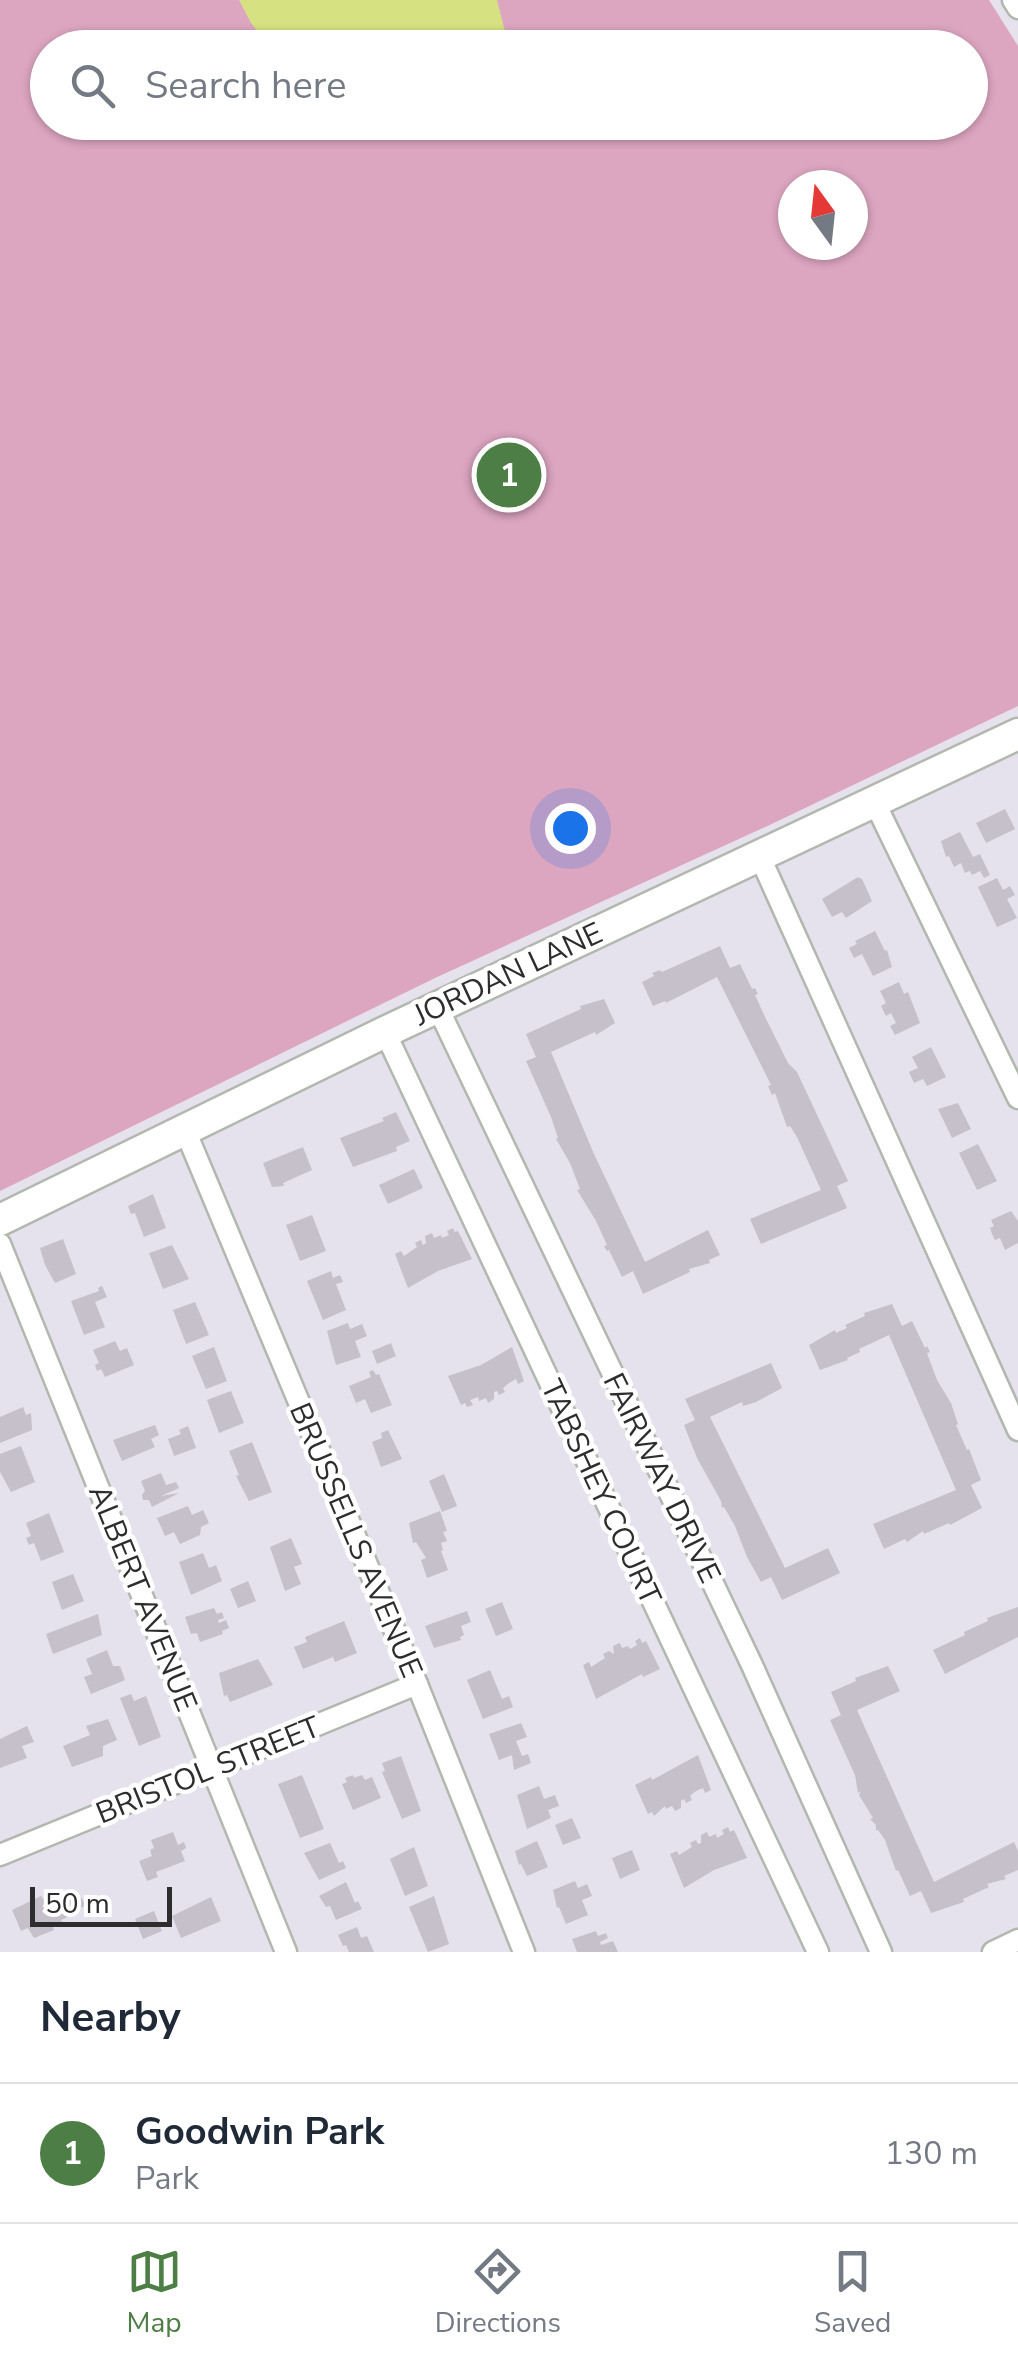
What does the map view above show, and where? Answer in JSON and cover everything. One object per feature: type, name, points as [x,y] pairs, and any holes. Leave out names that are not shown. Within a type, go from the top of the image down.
[{"type":"main road","name":"JORDAN LANE","points":[[0,1220],[438,1006],[1018,734]]},
{"type":"street","points":[[1013,0],[1018,8]]},
{"type":"street","points":[[875,803],[1018,1098]]},
{"type":"street","points":[[760,857],[1018,1430]]},
{"type":"street","name":"FAIRWAY DRIVE","points":[[438,1006],[751,1663],[881,1952]]},
{"type":"street","name":"TABSHEY COURT","points":[[384,1032],[818,1952]]},
{"type":"street","name":"BRUSSELLS AVENUE","points":[[186,1130],[524,1952]]},
{"type":"street","name":"ALBERT AVENUE","points":[[0,1244],[286,1952]]},
{"type":"street","name":"BRISTOL STREET","points":[[0,1856],[417,1684]]},
{"type":"street","points":[[993,1952],[1018,1940]]},
{"type":"shaded area","points":[[0,0],[989,0],[1018,46],[1018,706],[435,978],[0,1191]]},
{"type":"shaded area","points":[[239,0],[497,0],[505,30],[257,30]]},
{"type":"building","points":[[1005,809],[1015,829],[986,843],[976,823]]},
{"type":"building","points":[[960,832],[973,857],[980,854],[990,875],[984,878],[980,871],[965,873],[961,863],[954,867],[946,857],[941,841]]},
{"type":"building","points":[[858,877],[872,901],[846,918],[842,912],[832,917],[822,899]]},
{"type":"building","points":[[997,878],[1003,890],[1010,886],[1015,895],[1007,899],[1017,918],[997,927],[978,887]]},
{"type":"building","points":[[875,931],[892,967],[873,976],[862,954],[854,958],[849,948]]},
{"type":"building","points":[[720,946],[730,968],[740,964],[752,989],[755,988],[766,1019],[788,1063],[797,1072],[848,1181],[837,1186],[847,1208],[761,1244],[750,1219],[821,1190],[797,1137],[787,1127],[775,1093],[772,1095],[768,1086],[771,1085],[717,977],[653,1006],[642,982],[654,976],[652,973]]},
{"type":"building","points":[[899,982],[904,994],[908,992],[920,1023],[895,1035],[890,1026],[896,1023],[881,1006],[886,1003],[880,991]]},
{"type":"building","points":[[604,999],[615,1023],[596,1035],[595,1032],[551,1052],[594,1154],[645,1262],[708,1230],[720,1255],[643,1294],[633,1271],[622,1277],[604,1246],[607,1245],[577,1190],[580,1189],[570,1163],[556,1139],[551,1117],[526,1061],[536,1057],[526,1034],[581,1009],[580,1006]]},
{"type":"building","points":[[931,1047],[946,1077],[927,1086],[923,1079],[914,1083],[909,1072],[918,1068],[912,1057]]},
{"type":"building","points":[[958,1103],[971,1129],[952,1138],[938,1109]]},
{"type":"building","points":[[396,1112],[410,1141],[396,1147],[397,1151],[353,1167],[340,1138],[384,1121],[382,1118]]},
{"type":"building","points":[[978,1144],[997,1181],[977,1190],[959,1153]]},
{"type":"building","points":[[303,1147],[312,1170],[283,1183],[284,1186],[272,1187],[263,1163]]},
{"type":"building","points":[[414,1169],[423,1188],[388,1204],[379,1185]]},
{"type":"building","points":[[153,1194],[166,1228],[144,1237],[135,1213],[131,1214],[128,1206]]},
{"type":"building","points":[[1011,1211],[1018,1221],[1018,1243],[1005,1250],[1000,1238],[995,1240],[992,1234],[991,1220]]},
{"type":"building","points":[[312,1215],[326,1251],[300,1261],[286,1225]]},
{"type":"building","points":[[453,1228],[472,1259],[438,1271],[408,1288],[395,1254],[401,1251],[404,1256],[417,1247],[415,1243],[426,1243],[425,1236],[432,1233],[434,1238],[442,1238]]},
{"type":"building","points":[[63,1239],[76,1274],[55,1283],[40,1248]]},
{"type":"building","points":[[172,1245],[189,1279],[163,1289],[149,1253]]},
{"type":"building","points":[[331,1271],[333,1278],[340,1275],[343,1282],[336,1284],[346,1310],[323,1320],[307,1281]]},
{"type":"building","points":[[102,1286],[107,1297],[95,1302],[105,1327],[84,1335],[71,1301],[99,1291]]},
{"type":"building","points":[[195,1302],[209,1335],[186,1344],[173,1310]]},
{"type":"building","points":[[892,1304],[902,1326],[912,1321],[930,1352],[927,1353],[937,1380],[951,1403],[956,1425],[981,1480],[971,1485],[982,1508],[950,1525],[924,1534],[923,1531],[907,1542],[905,1539],[884,1549],[873,1524],[956,1490],[889,1335],[859,1349],[848,1360],[820,1370],[809,1345],[835,1330],[836,1333],[847,1328],[845,1325],[865,1316],[864,1313]]},
{"type":"building","points":[[348,1323],[350,1329],[362,1324],[367,1336],[355,1341],[361,1357],[336,1365],[327,1331]]},
{"type":"building","points":[[115,1341],[120,1351],[127,1348],[134,1365],[105,1377],[101,1369],[97,1371],[95,1365],[99,1363],[93,1350]]},
{"type":"building","points":[[391,1343],[396,1356],[377,1364],[372,1351]]},
{"type":"building","points":[[214,1347],[227,1381],[206,1389],[192,1356]]},
{"type":"building","points":[[512,1347],[524,1381],[518,1384],[516,1379],[503,1388],[505,1392],[494,1392],[494,1399],[488,1403],[486,1398],[479,1401],[478,1397],[470,1400],[473,1405],[461,1405],[448,1376],[481,1365]]},
{"type":"building","points":[[771,1363],[782,1388],[756,1402],[743,1406],[742,1402],[710,1417],[785,1568],[828,1548],[840,1573],[782,1600],[771,1577],[761,1582],[747,1557],[684,1425],[695,1420],[685,1399]]},
{"type":"building","points":[[369,1372],[379,1374],[392,1405],[371,1413],[365,1399],[356,1403],[349,1386],[371,1377]]},
{"type":"building","points":[[231,1391],[244,1423],[219,1433],[207,1400]]},
{"type":"building","points":[[23,1407],[26,1415],[31,1413],[32,1430],[0,1443],[0,1417]]},
{"type":"building","points":[[155,1425],[159,1435],[151,1439],[155,1447],[122,1461],[113,1440]]},
{"type":"building","points":[[188,1426],[196,1448],[174,1456],[168,1439]]},
{"type":"building","points":[[388,1430],[402,1459],[381,1467],[372,1442]]},
{"type":"building","points":[[252,1442],[272,1492],[249,1501],[229,1451]]},
{"type":"building","points":[[21,1446],[35,1482],[11,1492],[0,1472],[0,1454]]},
{"type":"building","points":[[161,1473],[166,1485],[176,1482],[179,1488],[161,1496],[179,1493],[152,1507],[149,1500],[143,1500],[141,1481]]},
{"type":"building","points":[[444,1474],[457,1506],[442,1512],[429,1481]]},
{"type":"building","points":[[188,1506],[192,1515],[203,1510],[209,1523],[201,1527],[200,1535],[180,1544],[174,1532],[165,1536],[157,1518]]},
{"type":"building","points":[[440,1511],[447,1531],[443,1532],[447,1541],[441,1543],[441,1551],[448,1570],[427,1578],[421,1560],[426,1558],[413,1543],[409,1523]]},
{"type":"building","points":[[49,1513],[64,1552],[41,1561],[34,1543],[29,1545],[26,1538],[31,1536],[26,1523]]},
{"type":"building","points":[[291,1538],[302,1564],[294,1567],[301,1584],[285,1591],[270,1547]]},
{"type":"building","points":[[203,1553],[209,1568],[216,1565],[222,1581],[191,1595],[179,1562]]},
{"type":"building","points":[[73,1574],[84,1601],[62,1610],[52,1582]]},
{"type":"building","points":[[248,1581],[256,1601],[238,1608],[230,1589]]},
{"type":"building","points":[[502,1602],[513,1629],[496,1636],[485,1609]]},
{"type":"building","points":[[1018,1607],[1018,1637],[945,1674],[933,1650],[965,1635],[987,1618]]},
{"type":"building","points":[[214,1608],[224,1618],[219,1623],[226,1620],[229,1628],[200,1642],[197,1633],[191,1634],[185,1617]]},
{"type":"building","points":[[467,1611],[471,1622],[461,1626],[461,1640],[434,1648],[425,1626]]},
{"type":"building","points":[[98,1614],[102,1635],[53,1654],[46,1634]]},
{"type":"building","points":[[344,1621],[357,1653],[303,1669],[294,1647],[307,1642],[305,1637]]},
{"type":"building","points":[[640,1638],[642,1643],[646,1641],[660,1669],[643,1677],[642,1674],[596,1699],[583,1665],[589,1662],[591,1667],[605,1658],[603,1654],[614,1654],[613,1646],[620,1643],[622,1648],[630,1649]]},
{"type":"building","points":[[107,1650],[113,1666],[120,1666],[125,1680],[91,1694],[84,1677],[92,1674],[86,1659]]},
{"type":"building","points":[[258,1659],[273,1685],[230,1702],[224,1696],[219,1673]]},
{"type":"building","points":[[888,1666],[900,1691],[857,1710],[934,1882],[1014,1842],[1018,1851],[1018,1870],[1004,1876],[1006,1879],[987,1884],[989,1887],[963,1899],[964,1902],[931,1913],[921,1891],[910,1896],[896,1871],[885,1840],[870,1819],[873,1818],[859,1795],[861,1791],[858,1793],[855,1775],[830,1720],[841,1715],[831,1692]]},
{"type":"building","points":[[490,1670],[502,1699],[509,1696],[513,1707],[483,1719],[467,1680]]},
{"type":"building","points":[[131,1694],[134,1701],[146,1696],[161,1737],[139,1746],[120,1698]]},
{"type":"building","points":[[108,1719],[117,1740],[103,1746],[103,1756],[72,1767],[63,1746],[90,1735],[86,1726]]},
{"type":"building","points":[[521,1723],[527,1737],[516,1741],[522,1756],[528,1754],[531,1763],[514,1770],[512,1755],[499,1760],[489,1734]]},
{"type":"building","points":[[27,1726],[34,1742],[22,1746],[27,1758],[0,1768],[0,1739]]},
{"type":"building","points":[[698,1755],[711,1790],[696,1791],[690,1796],[692,1800],[686,1803],[684,1799],[675,1811],[672,1806],[665,1806],[654,1816],[652,1812],[648,1814],[635,1785]]},
{"type":"building","points":[[401,1756],[421,1811],[402,1819],[382,1772],[382,1763]]},
{"type":"building","points":[[302,1775],[324,1829],[300,1838],[278,1784]]},
{"type":"building","points":[[353,1775],[362,1775],[365,1780],[372,1777],[381,1798],[353,1810],[342,1784]]},
{"type":"building","points":[[539,1786],[544,1799],[555,1795],[559,1806],[548,1810],[551,1818],[527,1829],[517,1795]]},
{"type":"building","points":[[572,1818],[581,1838],[563,1845],[555,1825]]},
{"type":"building","points":[[728,1827],[730,1832],[734,1830],[747,1858],[714,1870],[684,1888],[670,1854],[677,1851],[679,1855],[696,1840],[701,1843],[701,1835],[707,1832],[709,1837],[716,1834],[717,1838]]},
{"type":"building","points":[[173,1832],[178,1845],[184,1842],[186,1848],[181,1851],[185,1861],[156,1872],[158,1877],[147,1881],[139,1861],[152,1856],[151,1840]]},
{"type":"building","points":[[537,1841],[548,1867],[527,1876],[515,1851]]},
{"type":"building","points":[[330,1843],[339,1863],[343,1861],[346,1868],[319,1880],[304,1853]]},
{"type":"building","points":[[414,1847],[428,1886],[405,1896],[390,1859]]},
{"type":"building","points":[[632,1850],[640,1870],[620,1879],[612,1858]]},
{"type":"building","points":[[575,1881],[578,1888],[587,1884],[592,1896],[582,1900],[588,1915],[566,1924],[553,1890]]},
{"type":"building","points":[[346,1882],[362,1909],[336,1920],[330,1906],[326,1907],[319,1896]]},
{"type":"building","points":[[71,1893],[75,1901],[82,1898],[85,1906],[79,1912],[61,1920],[63,1923],[54,1930],[34,1938],[28,1928],[21,1931],[12,1910],[41,1896],[47,1904]]},
{"type":"building","points":[[434,1896],[449,1944],[428,1952],[409,1907]]},
{"type":"building","points":[[211,1897],[221,1921],[181,1938],[172,1916]]},
{"type":"building","points":[[154,1911],[162,1931],[143,1939],[135,1919]]},
{"type":"building","points":[[357,1927],[361,1938],[367,1936],[374,1952],[349,1952],[343,1946],[338,1935]]},
{"type":"building","points":[[596,1931],[598,1936],[606,1933],[608,1938],[601,1945],[613,1941],[618,1952],[577,1952],[572,1939]]},
{"type":"place","name":"Goodwin Park","points":[[509,475]]}]
